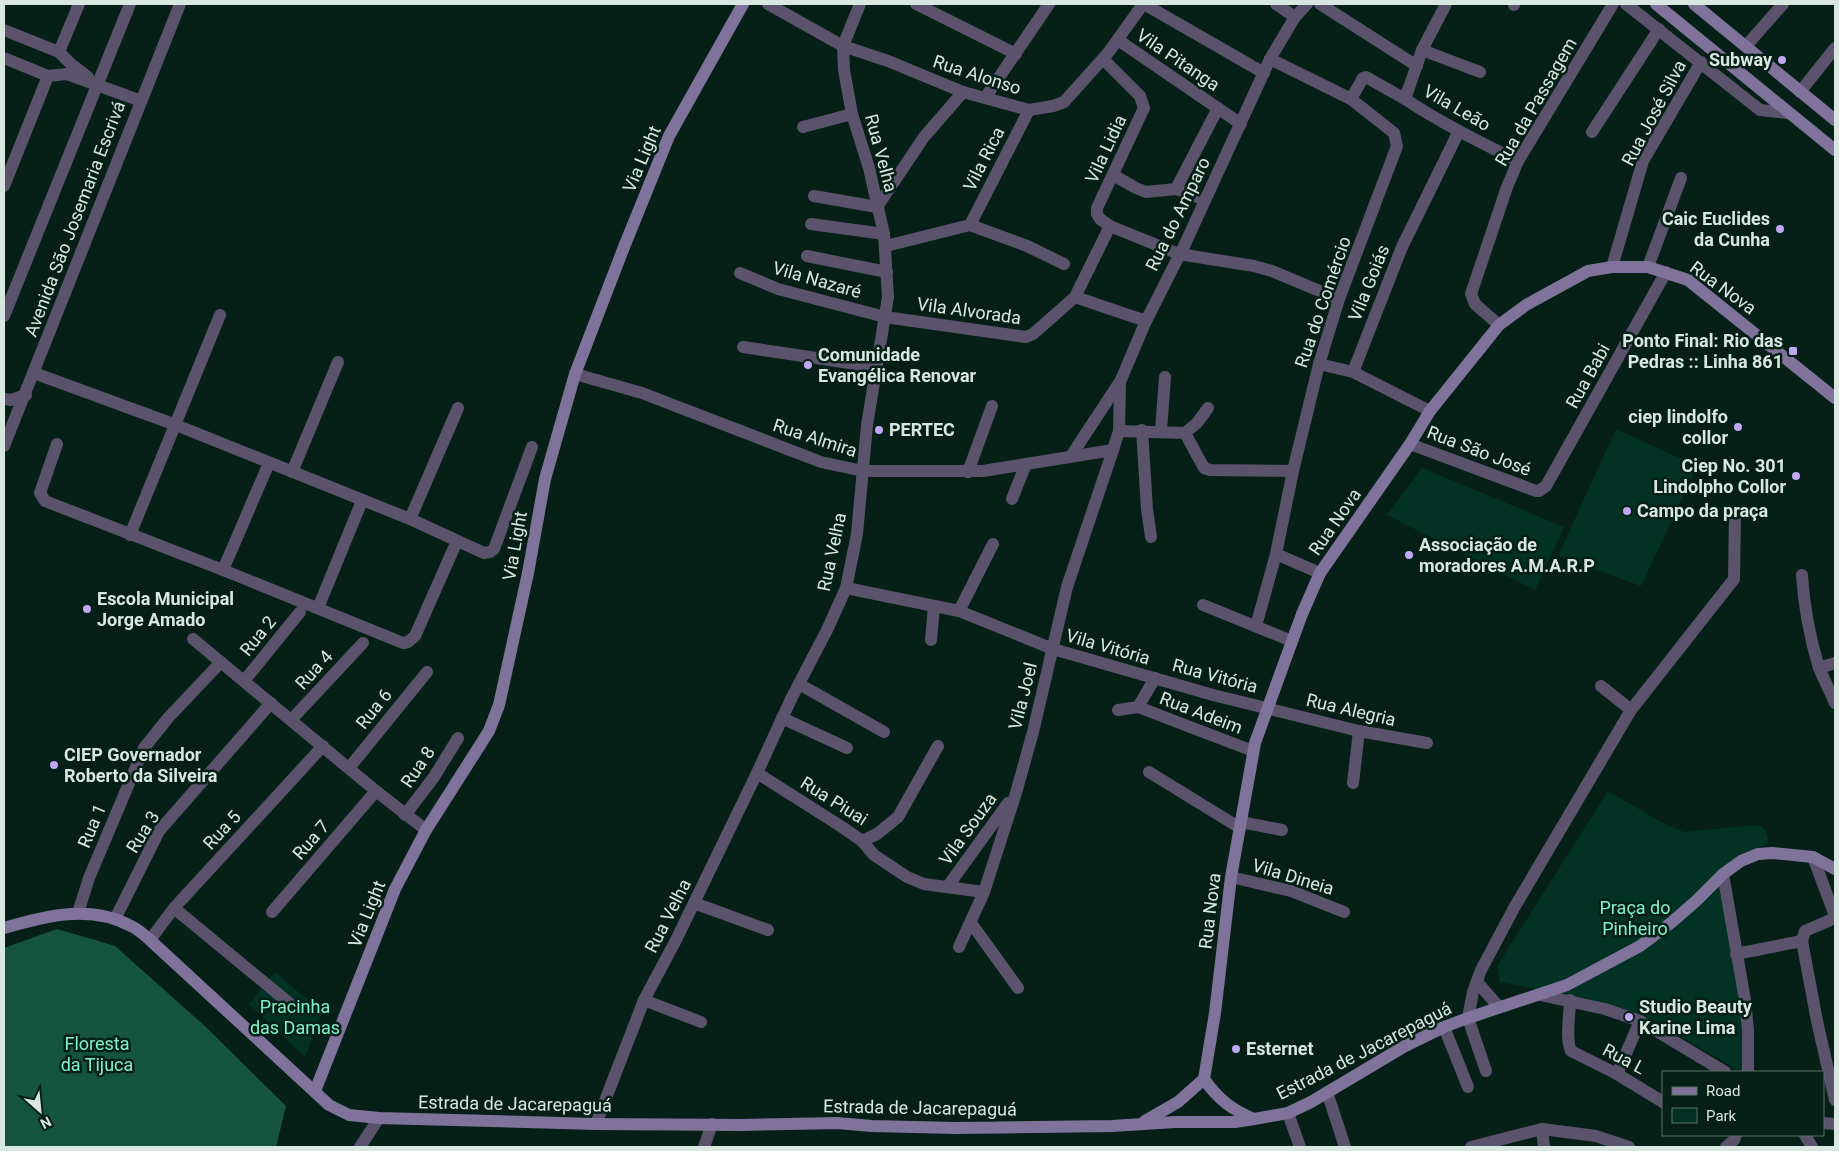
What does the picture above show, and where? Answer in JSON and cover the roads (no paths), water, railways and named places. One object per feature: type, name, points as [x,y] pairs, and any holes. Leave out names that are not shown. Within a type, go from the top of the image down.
[{"type":"street","points":[[59,52],[78,4]]},
{"type":"street","name":"Avenida São Josemaria Escrivá","points":[[4,316],[130,4]]},
{"type":"street","name":"Avenida São Josemaria Escrivá","points":[[4,446],[26,395],[140,101],[180,4]]},
{"type":"street","name":"Via Light","points":[[315,1091],[395,889],[426,830],[489,731],[500,705],[528,573],[545,479],[575,374],[669,136],[744,4]]},
{"type":"street","name":"Rua Alonso","points":[[768,4],[843,46],[888,61],[963,92],[1029,110],[1064,102],[1103,59],[1143,4]]},
{"type":"street","name":"Rua Velha","points":[[596,1124],[644,1000],[694,903],[846,588],[857,534],[867,425],[888,297],[885,240],[869,168],[852,114],[844,70],[843,46],[860,4]]},
{"type":"street","points":[[916,4],[1016,54]]},
{"type":"street","name":"Vila Rica","points":[[985,98],[1049,4]]},
{"type":"street","points":[[1143,4],[1264,73]]},
{"type":"street","points":[[1276,4],[1295,17]]},
{"type":"street","name":"Rua do Amparo","points":[[1114,450],[1119,431],[1120,382],[1146,321],[1241,124],[1270,59],[1295,17],[1307,4]]},
{"type":"street","points":[[1320,4],[1417,66]]},
{"type":"street","points":[[1405,98],[1422,50],[1446,4]]},
{"type":"street","name":"Rua da Passagem","points":[[1499,325],[1475,304],[1470,294],[1504,197],[1518,161],[1613,4]]},
{"type":"street","points":[[1626,4],[1760,110],[1788,113]]},
{"type":"street","points":[[1694,4],[1835,120]]},
{"type":"street","points":[[1746,46],[1783,4]]},
{"type":"street","points":[[1592,132],[1654,25],[1658,5],[1835,150]]},
{"type":"street","points":[[4,30],[59,52],[98,84]]},
{"type":"street","name":"Vila Pitanga","points":[[1118,40],[1241,124]]},
{"type":"street","points":[[1800,92],[1835,48]]},
{"type":"street","points":[[1422,50],[1480,72]]},
{"type":"street","points":[[4,58],[48,76],[67,74],[140,101]]},
{"type":"street","name":"Vila Lidia","points":[[1103,59],[1140,96],[1144,108],[1097,208],[1100,219],[1110,226]]},
{"type":"street","name":"Rua do Comércio","points":[[1256,626],[1276,554],[1293,471],[1319,364],[1340,299],[1397,146],[1394,133],[1352,99],[1270,59]]},
{"type":"street","name":"Rua José Silva","points":[[1612,267],[1643,161],[1701,62]]},
{"type":"street","points":[[4,186],[48,76]]},
{"type":"street","name":"Vila Leão","points":[[1352,99],[1362,78],[1366,77],[1459,131],[1518,161]]},
{"type":"street","points":[[814,196],[877,207],[924,137],[963,92]]},
{"type":"street","name":"Vila Pitanga","points":[[1176,189],[1218,108]]},
{"type":"street","name":"Vila Rica","points":[[970,225],[1029,110]]},
{"type":"street","points":[[803,126],[852,114]]},
{"type":"street","name":"Vila Goiás","points":[[1353,372],[1402,247],[1459,131]]},
{"type":"street","points":[[1113,175],[1146,192],[1176,189],[1205,200]]},
{"type":"street","points":[[1648,267],[1681,178]]},
{"type":"street","points":[[811,224],[885,240],[970,225],[1027,246],[1064,264]]},
{"type":"street","points":[[1110,226],[1179,254],[1254,266],[1272,271],[1340,299]]},
{"type":"street","name":"Vila Alvorada","points":[[885,317],[1026,337],[1033,334],[1075,297],[1110,226]]},
{"type":"street","points":[[807,256],[887,272]]},
{"type":"street","name":"Rua Nova","points":[[1204,1079],[1215,1013],[1231,877],[1253,751],[1292,641],[1320,573],[1410,444],[1430,412],[1499,325],[1526,306],[1588,271],[1612,267],[1648,267],[1688,280],[1835,398]]},
{"type":"street","name":"Rua Babi","points":[[1536,491],[1540,491],[1546,486],[1666,272]]},
{"type":"street","name":"Vila Nazaré","points":[[740,273],[778,289],[885,317]]},
{"type":"street","points":[[1075,297],[1146,321]]},
{"type":"street","points":[[130,535],[220,315]]},
{"type":"street","points":[[743,347],[876,367]]},
{"type":"street","points":[[292,472],[338,362]]},
{"type":"street","points":[[1319,364],[1353,372],[1430,412]]},
{"type":"street","points":[[34,373],[176,425],[410,519],[484,553],[493,551],[532,447]]},
{"type":"street","name":"Rua Almira","points":[[575,374],[642,392],[820,462],[863,471],[983,471],[1114,450]]},
{"type":"street","points":[[1160,431],[1166,377]]},
{"type":"street","points":[[1071,456],[1120,382]]},
{"type":"street","points":[[4,399],[11,400],[26,395]]},
{"type":"street","points":[[968,472],[992,406]]},
{"type":"street","points":[[410,519],[458,408]]},
{"type":"street","points":[[1119,431],[1142,430],[1185,433],[1197,423],[1208,408]]},
{"type":"street","points":[[1142,430],[1147,509],[1151,537]]},
{"type":"street","points":[[1185,433],[1206,469],[1293,471]]},
{"type":"street","points":[[57,444],[40,493],[42,499],[397,641],[408,642],[415,636],[457,540]]},
{"type":"street","name":"Rua São José","points":[[1410,444],[1536,491]]},
{"type":"street","name":"Vila Joel","points":[[959,948],[984,892],[1016,793],[1033,732],[1067,588],[1114,450]]},
{"type":"street","points":[[223,570],[269,463]]},
{"type":"street","points":[[1012,498],[1026,464]]},
{"type":"street","points":[[318,608],[362,501]]},
{"type":"street","points":[[1486,1070],[1468,1018],[1481,970],[1514,908],[1631,710],[1734,579],[1735,513]]},
{"type":"street","points":[[958,611],[993,544]]},
{"type":"street","points":[[1276,554],[1320,573]]},
{"type":"street","points":[[1802,574],[1803,605],[1809,635],[1819,668],[1835,703]]},
{"type":"street","name":"Vila Vitória","points":[[846,588],[958,611],[1052,650],[1155,678]]},
{"type":"street","points":[[1203,605],[1292,641]]},
{"type":"street","points":[[931,640],[934,606]]},
{"type":"street","name":"Rua 2","points":[[244,681],[300,612]]},
{"type":"street","points":[[193,639],[405,815],[426,830]]},
{"type":"street","name":"Rua 4","points":[[292,720],[362,642]]},
{"type":"street","name":"Rua 1","points":[[78,913],[89,878],[144,748],[168,718],[221,662]]},
{"type":"street","points":[[1819,668],[1835,663]]},
{"type":"street","name":"Rua 6","points":[[349,768],[427,672]]},
{"type":"street","points":[[1118,710],[1138,707],[1155,678]]},
{"type":"street","name":"Rua Vitória","points":[[1155,678],[1267,708]]},
{"type":"street","points":[[799,684],[884,732]]},
{"type":"street","points":[[1602,686],[1631,710]]},
{"type":"street","name":"Rua 3","points":[[115,919],[160,831],[270,703]]},
{"type":"street","name":"Rua Adeim","points":[[1138,707],[1253,751]]},
{"type":"street","name":"Rua Alegria","points":[[1267,708],[1359,731],[1428,743]]},
{"type":"street","points":[[782,718],[846,748]]},
{"type":"street","points":[[1353,783],[1359,731]]},
{"type":"street","name":"Rua 8","points":[[405,815],[434,777],[458,738]]},
{"type":"street","name":"Rua 5","points":[[150,940],[174,908],[323,746]]},
{"type":"street","name":"Rua Piuai","points":[[757,774],[862,841],[877,834],[898,817],[938,746]]},
{"type":"street","points":[[1149,772],[1241,825],[1282,830]]},
{"type":"street","name":"Rua 7","points":[[272,912],[376,791]]},
{"type":"street","name":"Vila Souza","points":[[948,886],[1016,793]]},
{"type":"street","points":[[862,841],[874,855],[907,877],[924,884],[984,892]]},
{"type":"street","name":"Estrada de Jacarepaguá","points":[[4,928],[46,916],[78,913],[115,919],[133,927],[150,940],[329,1105],[339,1112],[349,1115],[379,1118],[596,1124],[791,1125],[837,1123],[872,1126],[956,1128],[1212,1123],[1254,1119],[1288,1113],[1405,1046],[1444,1027],[1567,985],[1640,946],[1672,922],[1723,874],[1741,861],[1758,854],[1772,853],[1813,857],[1835,869]]},
{"type":"street","points":[[1813,857],[1835,917],[1805,931],[1802,941],[1817,1021],[1835,1100]]},
{"type":"street","points":[[1723,874],[1736,954],[1746,1000],[1748,1071]]},
{"type":"street","name":"Vila Dineia","points":[[1231,877],[1291,891],[1344,912]]},
{"type":"street","points":[[694,903],[768,930]]},
{"type":"street","points":[[174,908],[289,1003]]},
{"type":"street","points":[[971,923],[1018,988]]},
{"type":"street","points":[[1736,954],[1802,941]]},
{"type":"street","points":[[1477,982],[1499,1007]]},
{"type":"street","points":[[1540,995],[1605,1009],[1640,1022],[1723,1071]]},
{"type":"street","points":[[644,1000],[701,1022]]},
{"type":"street","name":"Rua L","points":[[1570,1000],[1569,1048],[1574,1053],[1617,1074],[1662,1101]]},
{"type":"street","points":[[1617,1074],[1640,1022]]},
{"type":"street","points":[[1444,1027],[1468,1087]]},
{"type":"street","points":[[1141,1124],[1178,1102],[1204,1079],[1223,1102],[1254,1119]]},
{"type":"street","points":[[1327,1092],[1345,1147]]},
{"type":"street","points":[[1288,1113],[1300,1147]]},
{"type":"street","points":[[360,1147],[379,1118]]},
{"type":"street","points":[[704,1147],[712,1124]]},
{"type":"street","points":[[1542,1129],[1544,1147]]},
{"type":"street","points":[[1471,1147],[1542,1129],[1596,1136],[1629,1147]]},
{"type":"street","points":[[1806,1136],[1812,1147]]},
{"type":"place","name":"Subway","points":[[1782,60]]},
{"type":"place","name":"Caic Euclides da Cunha","points":[[1780,229]]},
{"type":"place","name":"Ponto Final: Rio das Pedras :: Linha 861","points":[[1793,351]]},
{"type":"place","name":"Comunidade Evangélica Renovar","points":[[808,365]]},
{"type":"place","name":"ciep lindolfo collor","points":[[1738,427]]},
{"type":"place","name":"PERTEC","points":[[879,430]]},
{"type":"place","name":"Ciep No. 301 Lindolpho Collor","points":[[1796,476]]},
{"type":"place","name":"Campo da praça","points":[[1627,511]]},
{"type":"place","name":"Associação de moradores A.M.A.R.P","points":[[1409,555]]},
{"type":"place","name":"Escola Municipal Jorge Amado","points":[[87,609]]},
{"type":"place","name":"CIEP Governador Roberto da Silveira","points":[[54,765]]},
{"type":"place","name":"Studio Beauty Karine Lima","points":[[1629,1017]]},
{"type":"place","name":"Esternet","points":[[1236,1049]]},
{"type":"park label","name":"Praça do Pinheiro","points":[[1635,918]]},
{"type":"park label","name":"Pracinha das Damas","points":[[295,1017]]},
{"type":"park label","name":"Floresta da Tijuca","points":[[97,1054]]}]
